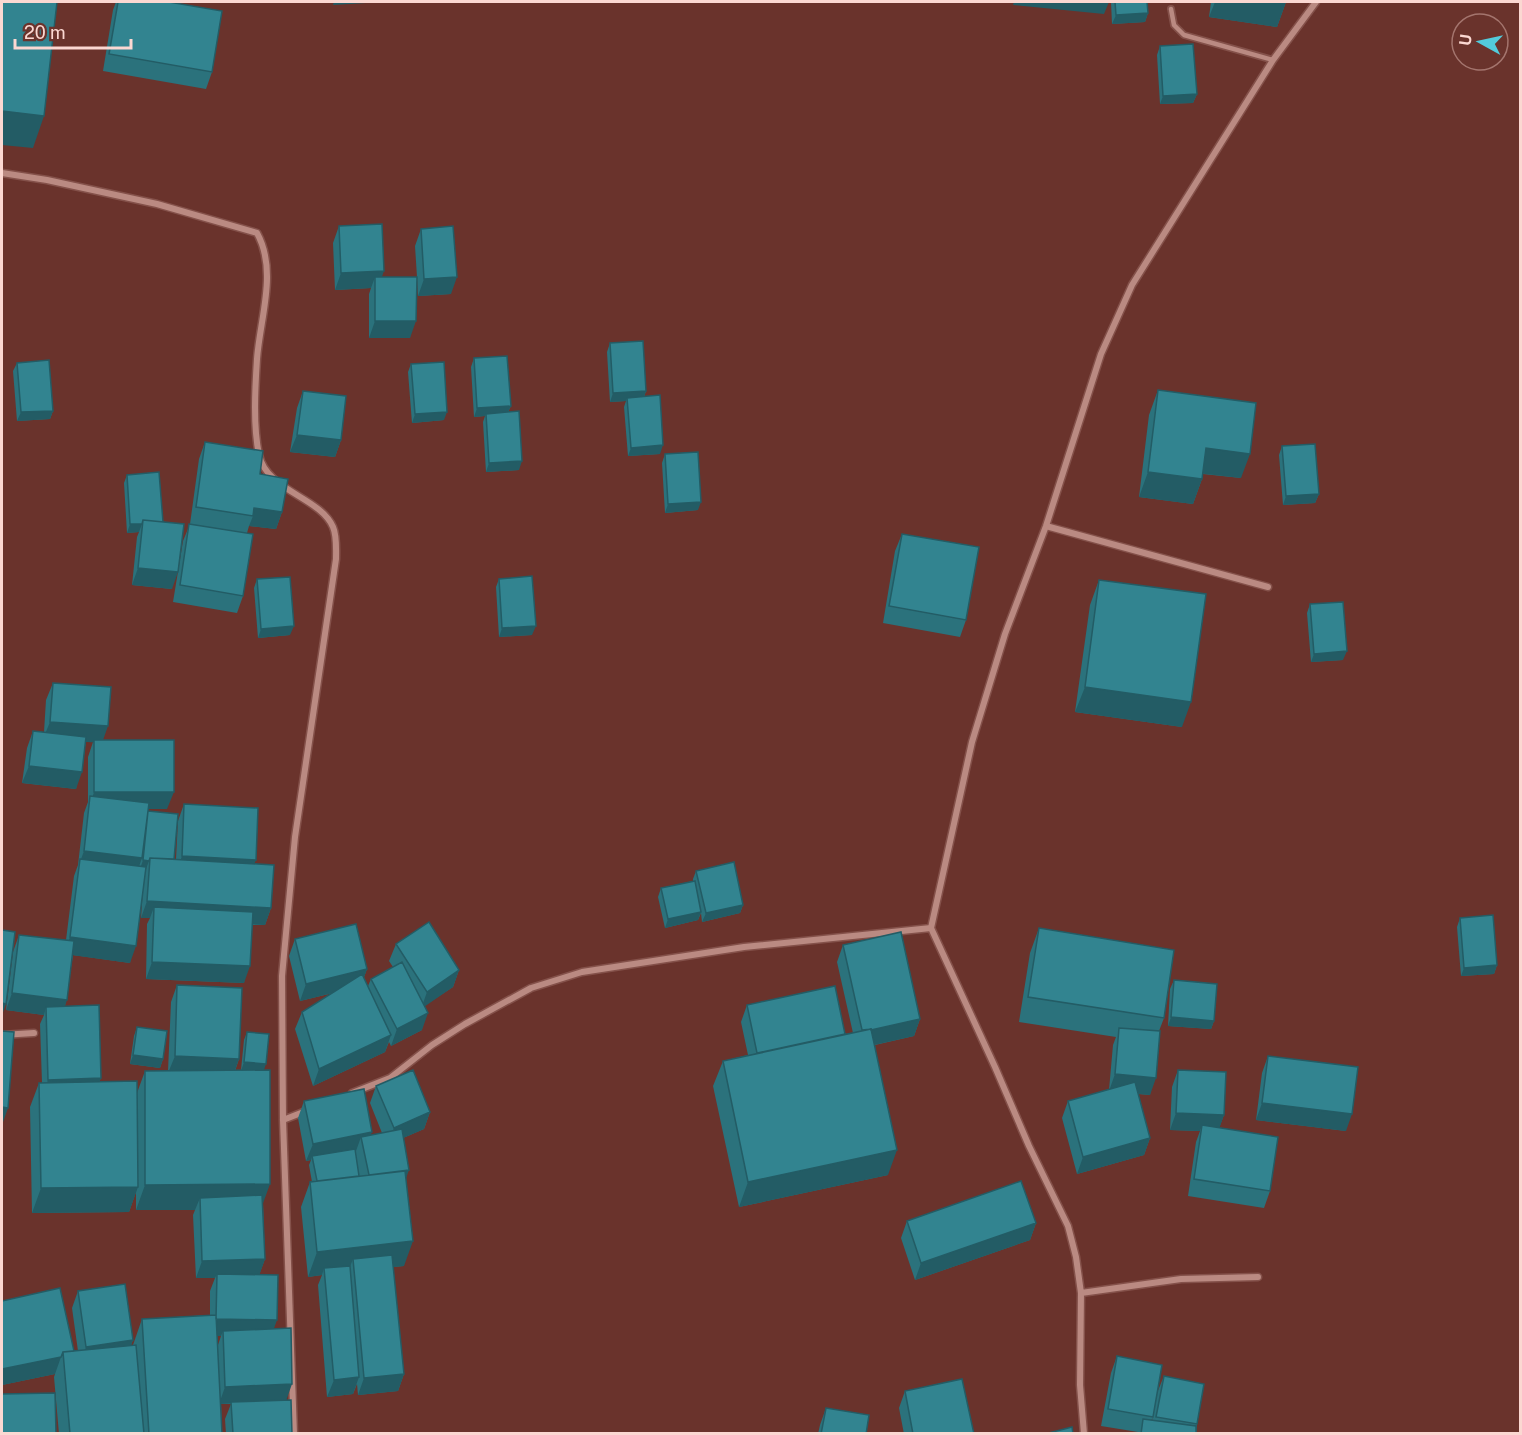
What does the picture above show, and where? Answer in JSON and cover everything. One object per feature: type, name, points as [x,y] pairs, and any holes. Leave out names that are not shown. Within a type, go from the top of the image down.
[{"type":"street","points":[[1084,1434],[1080,1384],[1081,1293],[1076,1257],[1068,1226],[1029,1146],[931,928],[972,742],[1005,634],[1046,526],[1101,354],[1132,285],[1273,60],[1316,2]]},
{"type":"street","points":[[2,173],[47,180],[157,204],[257,233],[264,246],[267,260],[257,360],[256,432],[260,458],[269,473],[282,486],[324,514],[334,528],[336,559],[295,837],[283,965],[283,1120],[294,1434]]},
{"type":"street","points":[[1046,526],[1268,586]]},
{"type":"street","points":[[348,1095],[390,1078],[465,1024],[531,988],[582,972],[744,947],[931,928]]},
{"type":"street","points":[[2,1035],[34,1034]]},
{"type":"street","points":[[283,1120],[315,1107]]},
{"type":"street","points":[[1081,1293],[1181,1279],[1258,1277]]},
{"type":"lane","points":[[1171,9],[1174,25],[1184,35],[1273,60]]},
{"type":"building","points":[[2,2],[57,2],[44,116],[2,111]]},
{"type":"building","points":[[118,2],[169,2],[222,11],[212,72],[109,54]]},
{"type":"building","points":[[1115,2],[1147,2],[1148,13],[1116,15]]},
{"type":"building","points":[[1193,44],[1197,94],[1163,96],[1160,46]]},
{"type":"building","points":[[382,224],[384,271],[341,273],[339,226]]},
{"type":"building","points":[[453,226],[457,277],[424,279],[421,229]]},
{"type":"building","points":[[375,277],[417,277],[416,321],[375,321]]},
{"type":"building","points":[[643,341],[646,391],[613,393],[610,343]]},
{"type":"building","points":[[507,356],[511,406],[477,408],[474,358]]},
{"type":"building","points":[[49,360],[53,411],[21,412],[17,363]]},
{"type":"building","points":[[444,362],[447,412],[415,414],[411,364]]},
{"type":"building","points":[[1158,390],[1256,403],[1250,454],[1206,448],[1202,479],[1148,472]]},
{"type":"building","points":[[303,391],[346,396],[341,440],[297,435]]},
{"type":"building","points":[[660,395],[663,445],[631,448],[627,398]]},
{"type":"building","points":[[519,411],[522,461],[489,463],[486,414]]},
{"type":"building","points":[[205,442],[263,451],[260,474],[288,479],[282,512],[254,508],[253,516],[196,507]]},
{"type":"building","points":[[1315,444],[1319,494],[1286,496],[1282,446]]},
{"type":"building","points":[[698,452],[701,502],[668,504],[665,454]]},
{"type":"building","points":[[159,472],[163,522],[143,520],[142,524],[130,524],[127,475]]},
{"type":"building","points":[[143,520],[184,524],[178,572],[138,568]]},
{"type":"building","points":[[189,524],[253,534],[243,596],[180,585]]},
{"type":"building","points":[[902,534],[979,547],[966,620],[889,606]]},
{"type":"building","points":[[532,576],[536,626],[502,628],[499,579]]},
{"type":"building","points":[[290,577],[294,626],[261,629],[257,579]]},
{"type":"building","points":[[1099,580],[1206,594],[1191,702],[1085,687]]},
{"type":"building","points":[[1343,602],[1347,651],[1314,654],[1310,604]]},
{"type":"building","points":[[53,683],[111,687],[108,726],[50,722]]},
{"type":"building","points":[[33,731],[86,737],[82,772],[29,766]]},
{"type":"building","points":[[94,740],[174,740],[174,792],[94,792]]},
{"type":"building","points":[[90,796],[149,803],[142,858],[84,851]]},
{"type":"building","points":[[184,804],[258,808],[256,860],[182,856]]},
{"type":"building","points":[[148,811],[178,814],[174,859],[143,860]]},
{"type":"building","points":[[150,858],[274,865],[271,908],[147,901]]},
{"type":"building","points":[[80,859],[146,867],[136,946],[70,937]]},
{"type":"building","points":[[734,862],[743,905],[706,913],[696,871]]},
{"type":"building","points":[[695,881],[701,912],[668,919],[661,888]]},
{"type":"building","points":[[154,907],[253,912],[250,966],[152,962]]},
{"type":"building","points":[[1493,915],[1497,965],[1464,968],[1460,918]]},
{"type":"building","points":[[429,922],[459,970],[427,992],[396,944]]},
{"type":"building","points":[[356,924],[367,969],[306,984],[295,939]]},
{"type":"building","points":[[1039,928],[1174,950],[1164,1018],[1028,997]]},
{"type":"building","points":[[2,930],[15,932],[6,1004],[2,1003]]},
{"type":"building","points":[[901,932],[920,1019],[862,1030],[843,945]]},
{"type":"building","points":[[19,935],[74,941],[67,1000],[12,993]]},
{"type":"building","points":[[402,962],[428,1013],[397,1029],[371,979]]},
{"type":"building","points":[[362,974],[391,1035],[319,1069],[302,1012]]},
{"type":"building","points":[[1174,980],[1217,984],[1214,1021],[1171,1017]]},
{"type":"building","points":[[177,985],[242,988],[239,1059],[175,1056]]},
{"type":"building","points":[[835,986],[845,1034],[757,1053],[747,1005]]},
{"type":"building","points":[[99,1005],[101,1078],[48,1080],[46,1007]]},
{"type":"building","points":[[137,1027],[167,1031],[163,1059],[133,1055]]},
{"type":"building","points":[[1119,1028],[1160,1031],[1156,1078],[1115,1074]]},
{"type":"building","points":[[871,1029],[897,1150],[748,1182],[723,1061]]},
{"type":"building","points":[[2,1031],[14,1032],[8,1108],[2,1107]]},
{"type":"building","points":[[247,1032],[269,1034],[266,1064],[244,1062]]},
{"type":"building","points":[[1268,1056],[1358,1067],[1352,1114],[1262,1103]]},
{"type":"building","points":[[270,1070],[270,1184],[145,1185],[145,1071]]},
{"type":"building","points":[[413,1070],[430,1112],[394,1128],[376,1086]]},
{"type":"building","points":[[1178,1070],[1226,1072],[1224,1115],[1176,1113]]},
{"type":"building","points":[[137,1081],[138,1187],[41,1188],[39,1083]]},
{"type":"building","points":[[1135,1082],[1150,1138],[1083,1157],[1068,1101]]},
{"type":"building","points":[[364,1089],[372,1132],[313,1144],[304,1101]]},
{"type":"building","points":[[1202,1125],[1278,1137],[1270,1191],[1194,1179]]},
{"type":"building","points":[[402,1129],[409,1170],[369,1175],[361,1137]]},
{"type":"building","points":[[355,1149],[359,1176],[317,1181],[312,1156]]},
{"type":"building","points":[[405,1171],[413,1241],[317,1252],[310,1182]]},
{"type":"building","points":[[1021,1181],[1036,1223],[921,1263],[907,1221]]},
{"type":"building","points":[[262,1195],[265,1259],[202,1261],[200,1198]]},
{"type":"building","points":[[392,1255],[404,1374],[364,1378],[353,1259]]},
{"type":"building","points":[[350,1266],[359,1377],[334,1380],[324,1268]]},
{"type":"building","points":[[217,1274],[278,1275],[277,1320],[216,1319]]},
{"type":"building","points":[[125,1284],[133,1340],[86,1347],[78,1291]]},
{"type":"building","points":[[60,1288],[74,1351],[63,1352],[61,1357],[2,1369],[2,1301]]},
{"type":"building","points":[[216,1315],[222,1434],[149,1434],[142,1319]]},
{"type":"building","points":[[291,1328],[292,1384],[225,1387],[223,1331]]},
{"type":"building","points":[[136,1345],[144,1434],[70,1434],[63,1352]]},
{"type":"building","points":[[1117,1356],[1162,1365],[1153,1417],[1108,1409]]},
{"type":"building","points":[[1164,1376],[1204,1384],[1197,1424],[1156,1417]]},
{"type":"building","points":[[962,1379],[974,1434],[913,1434],[905,1391]]},
{"type":"building","points":[[55,1393],[56,1434],[2,1434],[2,1394]]},
{"type":"building","points":[[291,1400],[292,1434],[233,1434],[231,1402]]},
{"type":"building","points":[[826,1408],[869,1415],[866,1434],[821,1434]]},
{"type":"building","points":[[1143,1419],[1196,1426],[1196,1434],[1141,1434]]},
{"type":"building","points":[[1072,1427],[1073,1434],[1045,1434]]}]
